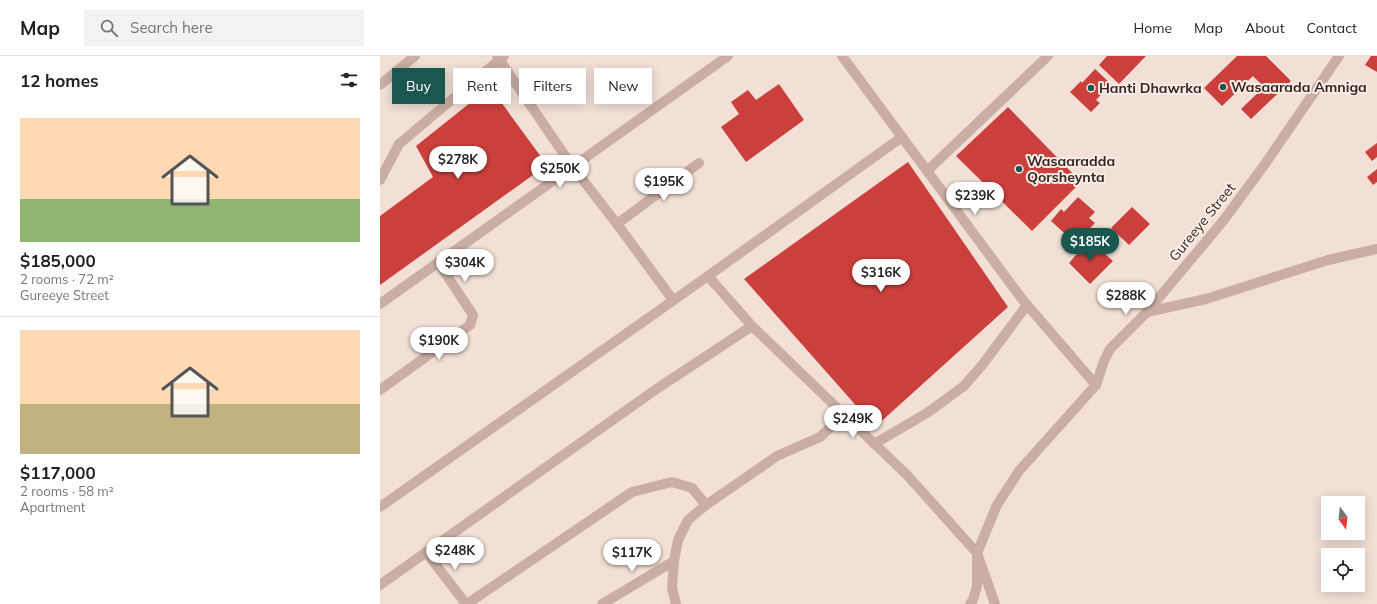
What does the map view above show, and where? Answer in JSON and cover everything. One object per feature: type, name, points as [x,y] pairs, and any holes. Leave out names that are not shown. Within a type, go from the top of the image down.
[{"type":"street","points":[[380,85],[415,56]]},
{"type":"street","points":[[380,304],[728,56]]},
{"type":"street","points":[[842,56],[1027,305],[1096,386]]},
{"type":"street","points":[[927,171],[1048,56]]},
{"type":"street","name":"Gureeye Street","points":[[970,604],[973,600],[976,586],[977,553],[997,505],[1019,471],[1096,386],[1104,361],[1110,349],[1147,312],[1223,221],[1265,164],[1339,56]]},
{"type":"street","points":[[380,180],[400,144],[500,57],[572,166],[673,300]]},
{"type":"street","points":[[380,507],[708,276],[902,136]]},
{"type":"street","points":[[617,224],[699,163]]},
{"type":"street","points":[[1147,312],[1206,298],[1328,260],[1377,250]]},
{"type":"street","points":[[380,390],[470,326],[473,316],[438,262]]},
{"type":"street","points":[[708,276],[752,326],[908,476],[977,553],[995,604]]},
{"type":"street","points":[[874,444],[927,413],[964,386],[983,364],[1027,305]]},
{"type":"street","points":[[380,585],[655,390],[752,326]]},
{"type":"street","points":[[676,604],[672,588],[674,561],[678,540],[688,520],[706,504],[777,456],[820,437],[844,415]]},
{"type":"street","points":[[426,552],[467,604],[632,492],[672,482],[692,488],[706,504]]},
{"type":"street","points":[[602,604],[674,561]]},
{"type":"building","points":[[1107,56],[1146,56],[1119,84],[1099,65]]},
{"type":"building","name":"Wasaarada Amniga","points":[[1237,56],[1266,56],[1291,81],[1251,119],[1241,109],[1264,87],[1253,76],[1222,106],[1204,88]]},
{"type":"building","points":[[1371,56],[1377,56],[1377,72],[1365,65]]},
{"type":"building","name":"Hanti Dhawrka","points":[[1095,69],[1111,84],[1096,100],[1100,103],[1091,112],[1070,92],[1081,81],[1082,83]]},
{"type":"building","points":[[779,84],[804,120],[746,162],[721,127],[739,114],[731,102],[748,90],[756,100]]},
{"type":"building","points":[[469,104],[502,104],[547,165],[380,285],[380,216],[433,177],[416,146]]},
{"type":"building","name":"Wasaaradda Qorsheynta","points":[[1008,107],[1081,182],[1032,231],[956,156]]},
{"type":"building","points":[[1377,143],[1377,157],[1372,161],[1365,152]]},
{"type":"building","points":[[908,162],[1008,307],[875,427],[744,279]]},
{"type":"building","points":[[1377,169],[1377,182],[1373,185],[1367,177]]},
{"type":"building","points":[[1078,197],[1095,212],[1089,218],[1095,223],[1085,233],[1083,231],[1073,241],[1051,221],[1061,209],[1064,212]]},
{"type":"building","points":[[1132,207],[1150,224],[1129,245],[1111,228]]},
{"type":"building","points":[[1089,240],[1113,261],[1090,284],[1069,263]]},
{"type":"place","name":"Wasaarada Amniga","points":[[1223,87]]},
{"type":"place","name":"Hanti Dhawrka","points":[[1091,88]]},
{"type":"place","name":"Wasaaradda Qorsheynta","points":[[1019,169]]}]
